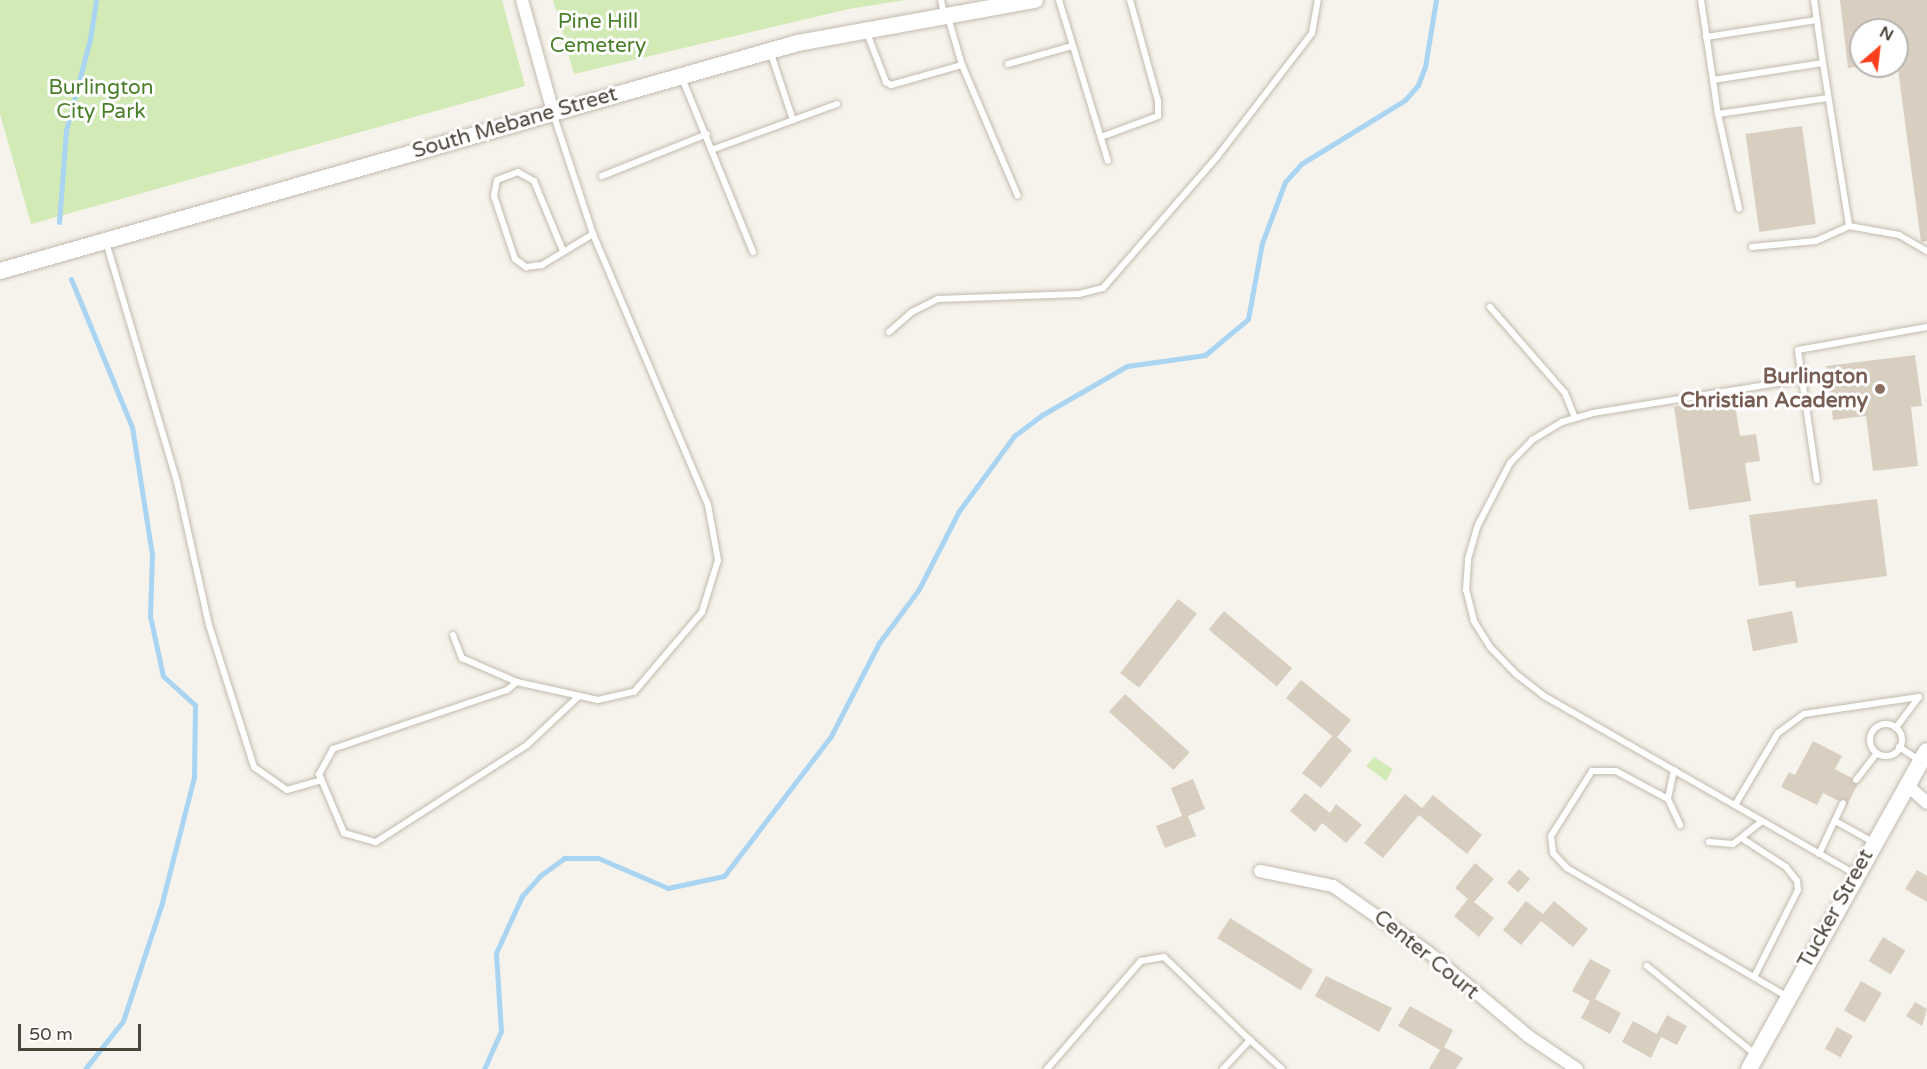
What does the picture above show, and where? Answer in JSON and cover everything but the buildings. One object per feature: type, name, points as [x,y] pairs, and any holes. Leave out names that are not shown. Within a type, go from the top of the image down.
[{"type":"street","points":[[522,0],[553,112]]},
{"type":"street","name":"South Mebane Street","points":[[0,271],[769,50],[866,30],[944,10],[1035,0]]},
{"type":"street","name":"Tucker Street","points":[[1753,1062],[1873,842],[1924,756]]},
{"type":"street","points":[[1906,784],[1927,802]]},
{"type":"street","name":"Center Court","points":[[1260,871],[1333,886],[1394,927],[1528,1036],[1577,1069]]},
{"type":"lane","points":[[1059,0],[1108,161]]},
{"type":"lane","points":[[1101,137],[1158,116],[1158,101],[1130,0]]},
{"type":"lane","points":[[890,332],[912,312],[938,299],[1079,294],[1103,288],[1217,157],[1312,33],[1318,0]]},
{"type":"lane","points":[[1701,0],[1718,114],[1739,209]]},
{"type":"lane","points":[[1814,0],[1850,226]]},
{"type":"lane","points":[[944,10],[962,65],[1018,196]]},
{"type":"lane","points":[[1706,37],[1817,20]]},
{"type":"lane","points":[[866,30],[886,82],[891,85],[962,65]]},
{"type":"lane","points":[[1008,64],[1072,46]]},
{"type":"lane","points":[[769,50],[793,120]]},
{"type":"lane","points":[[1713,80],[1823,63]]},
{"type":"lane","points":[[681,75],[714,149],[753,252]]},
{"type":"lane","points":[[1718,114],[1828,98]]},
{"type":"lane","points":[[714,149],[837,104]]},
{"type":"lane","points":[[453,635],[462,658],[517,682],[598,700],[634,692],[702,612],[718,560],[708,505],[593,234],[553,112]]},
{"type":"lane","points":[[602,176],[707,134]]},
{"type":"lane","points":[[563,251],[534,181],[518,172],[497,180],[494,196],[515,260],[526,267],[542,265],[593,234]]},
{"type":"lane","points":[[1752,247],[1816,241],[1850,226],[1899,235],[1927,251]]},
{"type":"lane","points":[[106,242],[177,482],[212,636],[254,767],[287,790],[322,780]]},
{"type":"lane","points":[[1490,307],[1565,393],[1575,418]]},
{"type":"lane","points":[[1817,480],[1798,350],[1927,327]]},
{"type":"lane","points":[[1802,379],[1575,418],[1532,441],[1510,463],[1478,525],[1468,559],[1466,590],[1474,621],[1490,647],[1534,688],[1855,875]]},
{"type":"lane","points":[[517,682],[507,690],[333,749],[319,774],[344,832],[376,842],[526,745],[579,696]]},
{"type":"lane","points":[[1735,805],[1769,746],[1790,722],[1817,710],[1852,708],[1927,694]]},
{"type":"lane","points":[[1896,728],[1919,697]]},
{"type":"lane","points":[[1887,724],[1896,728],[1901,737],[1899,747],[1892,754],[1877,753],[1871,745],[1873,730],[1887,724]]},
{"type":"lane","points":[[1899,747],[1924,756]]},
{"type":"lane","points":[[1856,780],[1877,753]]},
{"type":"lane","points":[[1674,770],[1668,799],[1680,825]]},
{"type":"lane","points":[[1668,799],[1616,771],[1592,771],[1551,836],[1553,853],[1567,868],[1788,997]]},
{"type":"lane","points":[[1820,854],[1837,822],[1843,803]]},
{"type":"lane","points":[[1709,842],[1733,844],[1743,839],[1762,820]]},
{"type":"lane","points":[[1837,822],[1873,842]]},
{"type":"lane","points":[[1743,839],[1786,867],[1797,881],[1798,890],[1754,976]]},
{"type":"lane","points":[[1047,1069],[1141,961],[1164,957],[1282,1069]]},
{"type":"lane","points":[[1647,966],[1753,1062]]},
{"type":"lane","points":[[1223,1069],[1250,1040]]},
{"type":"green space","name":"Burlington City Park","points":[[0,0],[502,0],[525,86],[31,224],[0,114]]},
{"type":"green space","name":"Pine Hill Cemetery","points":[[553,0],[905,0],[849,9],[574,74]]},
{"type":"green space","points":[[1374,757],[1393,769],[1386,781],[1366,766]]},
{"type":"waterway","points":[[59,222],[66,130],[90,39],[96,0]]},
{"type":"waterway","points":[[484,1069],[501,1031],[496,953],[522,896],[541,875],[564,858],[598,858],[668,888],[724,876],[831,736],[879,643],[919,589],[959,511],[1014,436],[1042,415],[1127,366],[1205,355],[1248,319],[1262,243],[1285,182],[1301,164],[1405,100],[1418,85],[1425,67],[1436,0]]},
{"type":"waterway","points":[[71,279],[132,427],[152,555],[150,616],[163,676],[195,705],[194,777],[162,903],[123,1021],[85,1069]]},
{"type":"place","name":"Burlington Christian Academy","points":[[1880,389]]}]
